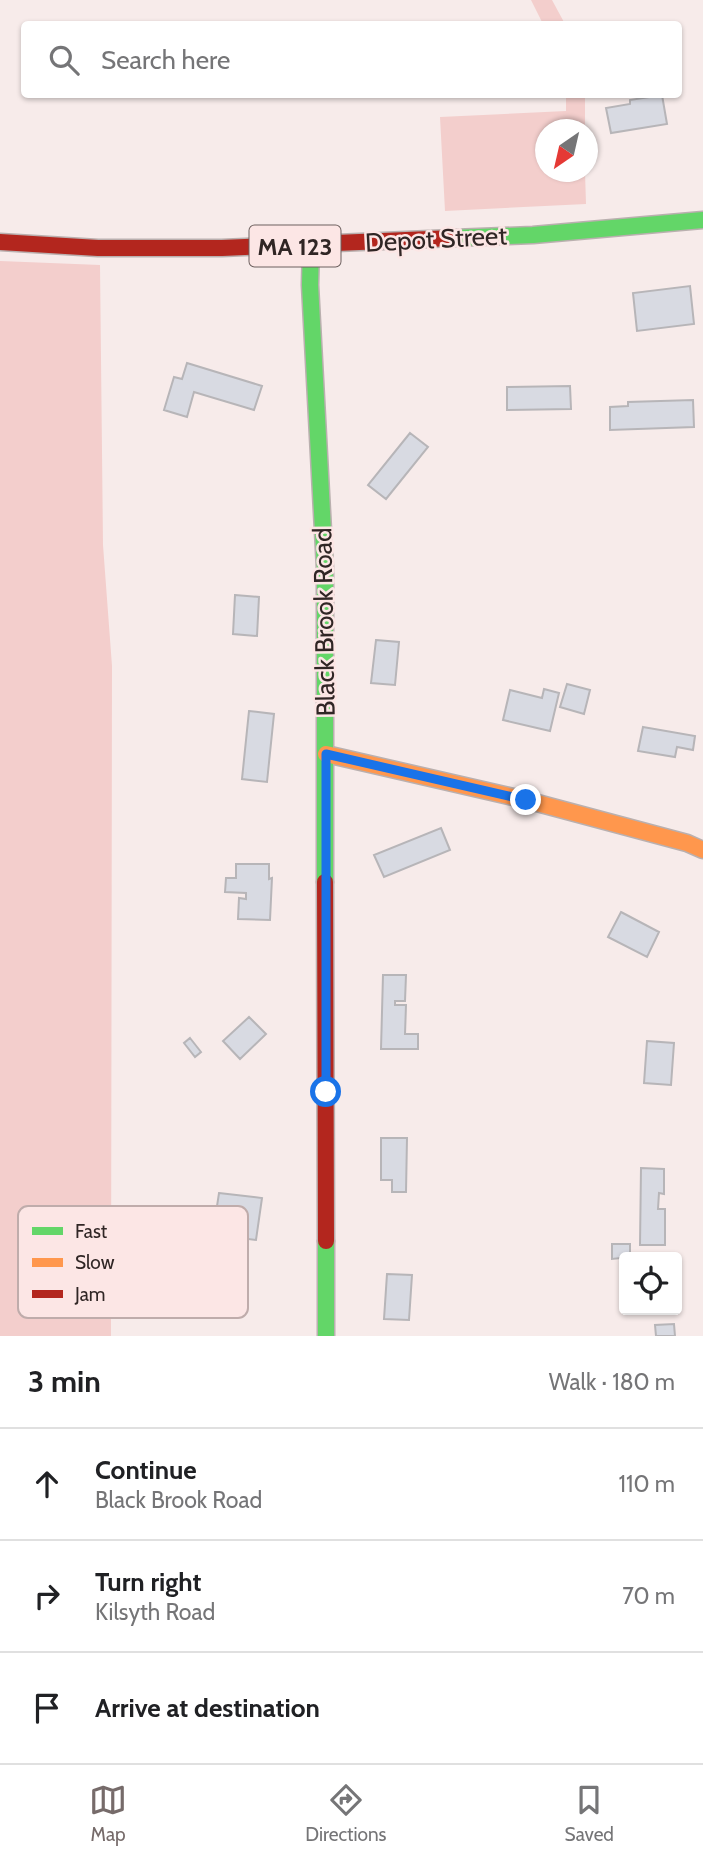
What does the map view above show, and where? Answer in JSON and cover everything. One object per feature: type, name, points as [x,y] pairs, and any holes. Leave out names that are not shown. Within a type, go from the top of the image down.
[{"type":"main road","name":"Depot Street","points":[[0,242],[152,249],[311,245],[533,235],[703,220]]},
{"type":"main road","name":"Black Brook Road","points":[[311,245],[310,285],[324,569],[326,1336]]},
{"type":"main road","points":[[326,754],[526,800],[687,843],[703,850]]},
{"type":"shaded area","points":[[531,0],[552,0],[563,21],[542,21]]},
{"type":"shaded area","points":[[566,98],[585,98],[585,119],[535,119],[535,182],[585,182],[586,204],[445,211],[440,117],[566,111]]},
{"type":"shaded area","points":[[0,261],[100,265],[103,545],[112,666],[111,1206],[18,1206],[18,1318],[111,1318],[111,1336],[0,1336]]},
{"type":"building","points":[[663,98],[667,124],[611,133],[606,108],[630,104],[630,100]]},
{"type":"building","points":[[690,286],[694,324],[637,331],[633,293]]},
{"type":"building","points":[[187,363],[262,386],[254,410],[194,392],[187,417],[164,410],[174,377],[182,379]]},
{"type":"building","points":[[570,386],[571,409],[507,410],[507,387]]},
{"type":"building","points":[[693,400],[694,427],[610,430],[610,407],[628,406],[628,402]]},
{"type":"building","points":[[410,433],[428,447],[386,499],[368,485]]},
{"type":"building","points":[[235,595],[259,597],[257,636],[233,634]]},
{"type":"building","points":[[376,640],[399,642],[395,685],[371,683]]},
{"type":"building","points":[[567,684],[590,690],[584,714],[560,707]]},
{"type":"building","points":[[544,689],[559,693],[550,731],[503,720],[510,690],[542,698]]},
{"type":"building","points":[[249,711],[274,714],[267,782],[242,779]]},
{"type":"building","points":[[643,727],[695,736],[693,750],[677,747],[675,757],[638,751]]},
{"type":"building","points":[[441,828],[450,850],[384,877],[374,855]]},
{"type":"building","points":[[236,864],[269,864],[269,879],[272,878],[270,920],[238,919],[239,898],[246,899],[246,893],[225,892],[226,878],[236,878]]},
{"type":"building","points":[[621,912],[659,932],[647,957],[608,937]]},
{"type":"building","points":[[383,975],[406,975],[405,1001],[395,1001],[395,1005],[406,1005],[405,1034],[418,1034],[418,1049],[381,1049]]},
{"type":"building","points":[[249,1017],[266,1034],[240,1059],[223,1041]]},
{"type":"building","points":[[190,1038],[201,1052],[195,1057],[184,1043]]},
{"type":"building","points":[[647,1041],[674,1043],[671,1085],[644,1083]]},
{"type":"building","points":[[381,1138],[407,1138],[406,1192],[392,1192],[392,1180],[381,1180]]},
{"type":"building","points":[[641,1168],[664,1169],[664,1194],[659,1193],[658,1209],[665,1209],[665,1245],[640,1245]]},
{"type":"building","points":[[219,1193],[262,1198],[256,1240],[248,1239],[248,1206],[217,1206]]},
{"type":"building","points":[[612,1244],[630,1244],[630,1252],[619,1252],[619,1258],[612,1259]]},
{"type":"building","points":[[387,1274],[412,1275],[409,1320],[384,1319]]},
{"type":"building","points":[[674,1324],[675,1336],[656,1336],[655,1325]]},
{"type":"traffic: fast","points":[[453,238],[533,235],[703,220]]},
{"type":"traffic: fast","points":[[311,245],[310,285],[325,569],[325,882]]},
{"type":"traffic: fast","points":[[326,1241],[326,1336]]},
{"type":"traffic: slow","points":[[326,754],[526,800],[687,843],[703,850]]},
{"type":"traffic: jam","points":[[0,242],[98,248],[222,248],[453,238]]},
{"type":"traffic: jam","points":[[325,882],[326,1241]]},
{"type":"route","points":[[326,1092],[326,754],[526,800]]}]
